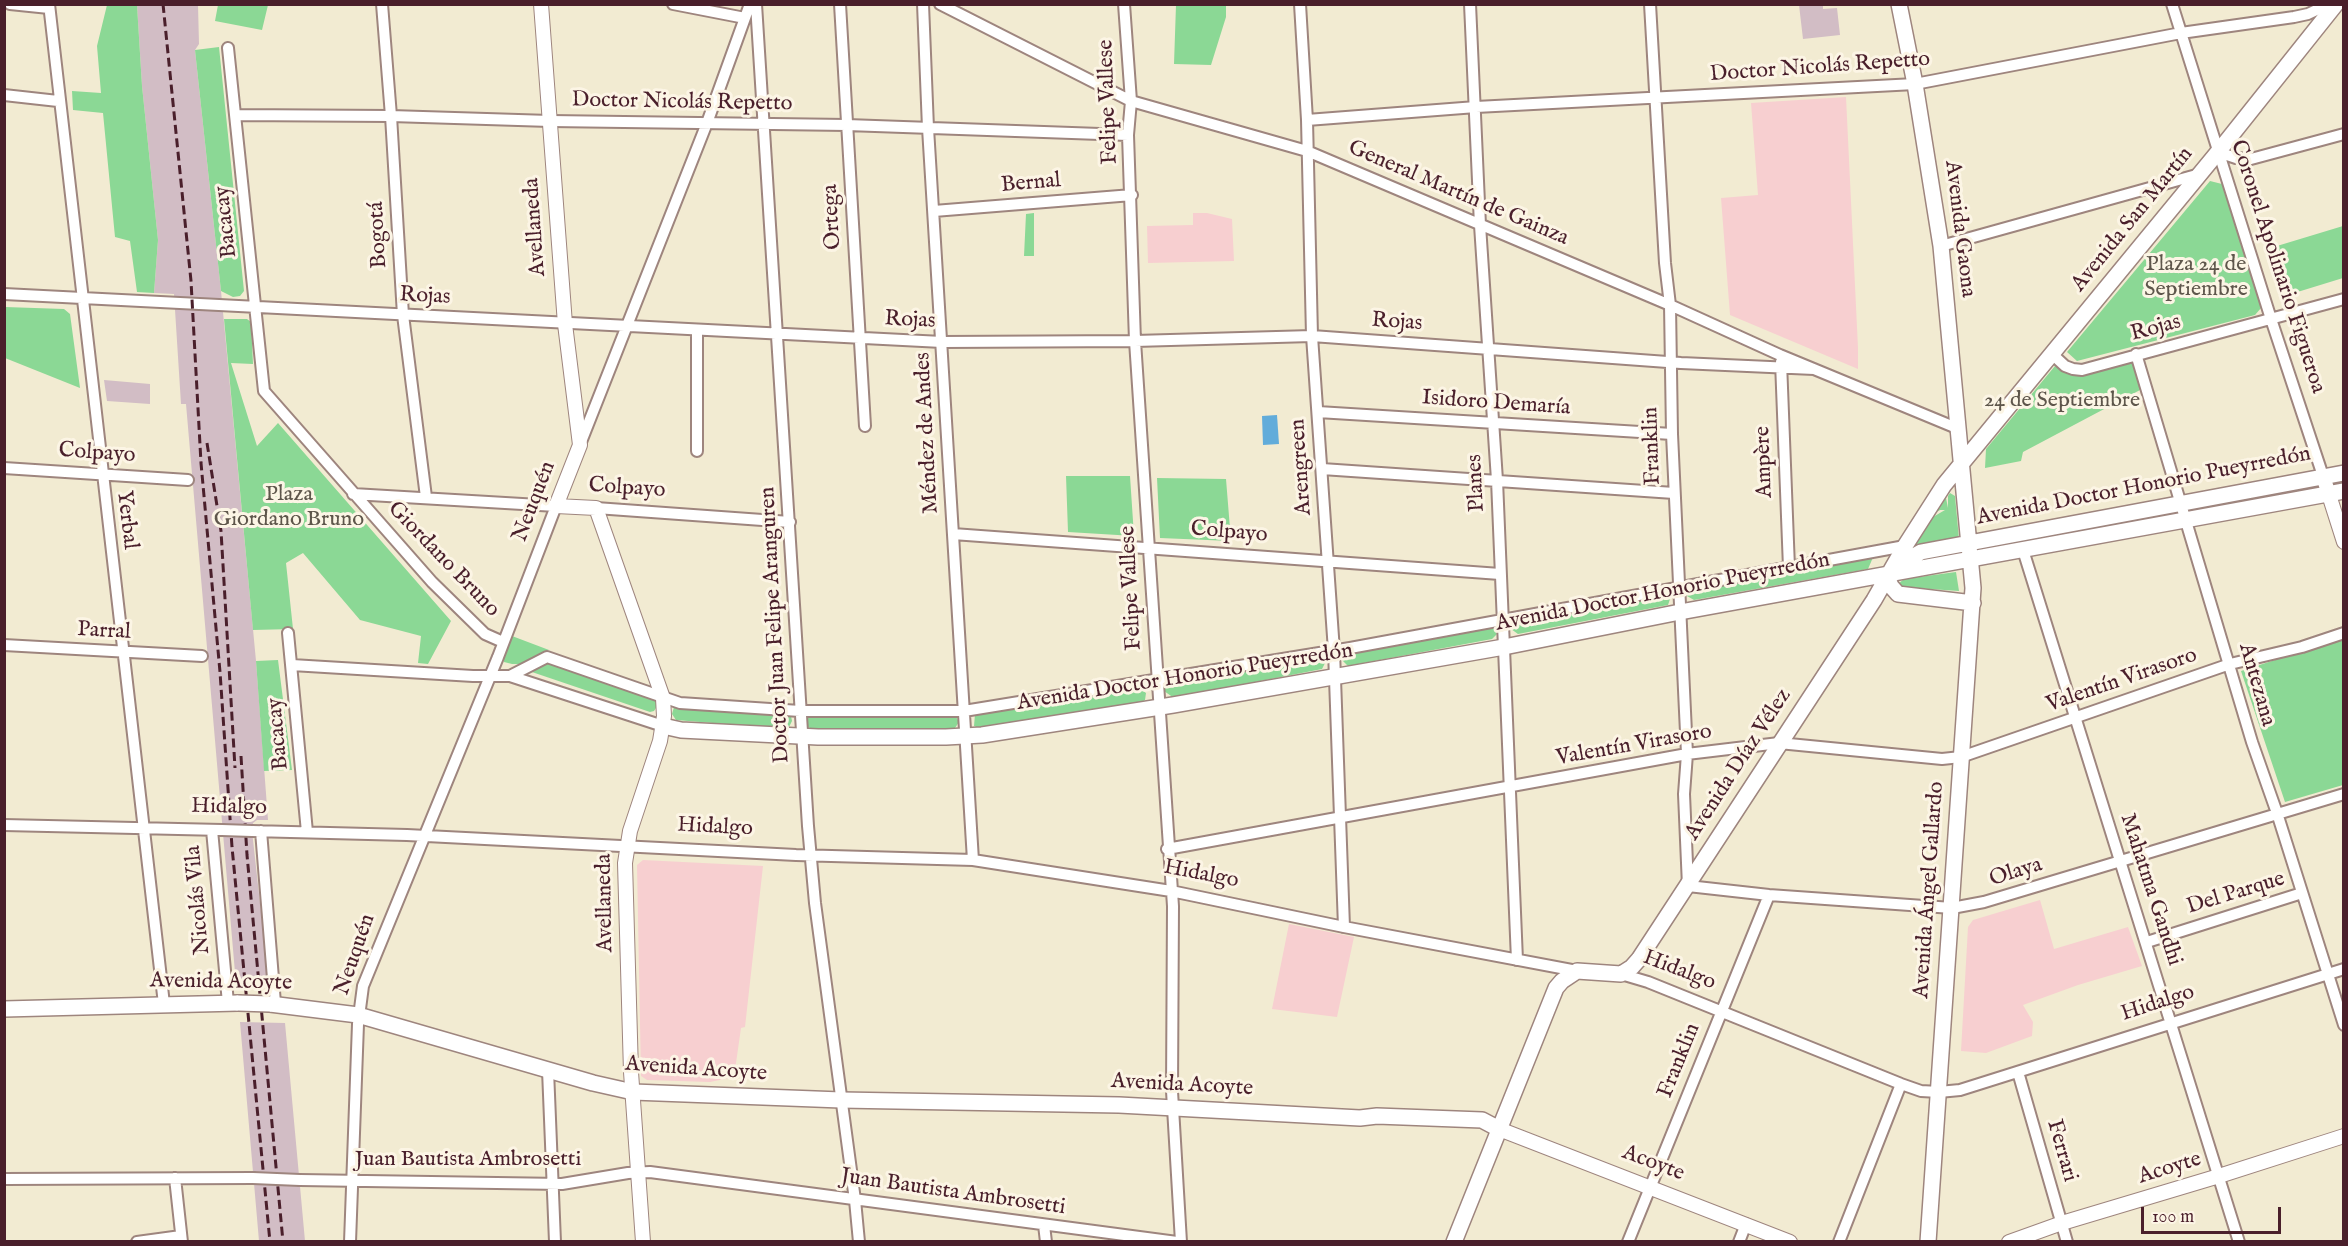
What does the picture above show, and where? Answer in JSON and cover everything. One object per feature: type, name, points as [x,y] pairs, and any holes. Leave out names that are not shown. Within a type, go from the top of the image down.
[{"type":"main road","name":"Avenida Gaona","points":[[1899,4],[1915,84],[1941,246],[1970,542]]},
{"type":"main road","name":"Avenida San Martín","points":[[1963,461],[2218,152],[2336,4]]},
{"type":"main road","points":[[1959,429],[1978,433],[1993,426]]},
{"type":"main road","points":[[1963,461],[1944,485],[1889,574],[1890,585],[1898,594],[1973,603]]},
{"type":"main road","name":"Avenida Doctor Honorio Pueyrredón","points":[[1889,574],[1905,559],[1921,552],[2343,473]]},
{"type":"main road","name":"Avenida Doctor Honorio Pueyrredón","points":[[663,726],[681,730],[802,736],[965,736],[1158,707],[1504,647],[1680,612],[2336,492]]},
{"type":"main road","name":"Avenida Ángel Gallardo","points":[[1928,1242],[1973,603],[1970,542]]},
{"type":"main road","name":"Avenida Díaz Vélez","points":[[1621,974],[1639,959],[1688,886],[1889,574]]},
{"type":"main road","points":[[1454,1242],[1556,988],[1577,971]]},
{"type":"main road","name":"Hidalgo","points":[[1577,971],[1621,974]]},
{"type":"main road","name":"Avenida Acoyte","points":[[4,1009],[233,1003],[273,1004],[358,1015],[633,1092],[841,1100],[1093,1104],[1360,1118],[1376,1124],[1479,1130],[1499,1129]]},
{"type":"street","points":[[10,4],[49,6]]},
{"type":"street","name":"Bogotá","points":[[382,4],[403,315],[426,497]]},
{"type":"street","name":"Avellaneda","points":[[541,4],[565,324],[580,445]]},
{"type":"street","points":[[673,4],[745,18]]},
{"type":"street","name":"Neuquén","points":[[350,1242],[358,1015],[363,986],[503,642],[706,123],[750,4]]},
{"type":"street","name":"Doctor Juan Felipe Aranguren","points":[[756,4],[811,856],[859,1242]]},
{"type":"street","name":"Ortega","points":[[840,4],[865,426]]},
{"type":"street","name":"Méndez de Andes","points":[[923,4],[928,128],[973,860]]},
{"type":"street","name":"General Martín de Gainza","points":[[940,4],[1131,101],[1307,151],[1670,305],[1780,355],[1959,429]]},
{"type":"street","name":"Felipe Vallese","points":[[1124,4],[1131,101],[1128,135],[1132,195],[1135,341],[1171,891],[1173,1108],[1179,1242]]},
{"type":"street","name":"Arengreen","points":[[1300,4],[1307,120],[1312,336],[1334,651],[1344,927]]},
{"type":"street","name":"Planes","points":[[1470,4],[1480,225],[1497,480],[1517,960]]},
{"type":"street","name":"Franklin","points":[[1650,4],[1670,305],[1674,493],[1687,754],[1684,794],[1688,886]]},
{"type":"street","name":"Coronel Apolinario Figueroa","points":[[2172,4],[2271,320],[2323,476],[2336,492],[2343,542]]},
{"type":"street","name":"Doctor Nicolás Repetto","points":[[1307,120],[1476,107],[1915,84],[2181,33],[2294,17],[2329,4]]},
{"type":"street","points":[[2341,4],[2343,13]]},
{"type":"street","name":"Yerbal","points":[[49,6],[58,101],[92,372],[101,476],[164,1004]]},
{"type":"street","name":"Bacacay","points":[[228,48],[264,391]]},
{"type":"street","points":[[4,95],[58,101]]},
{"type":"street","name":"Doctor Nicolás Repetto","points":[[235,115],[764,123],[1128,135]]},
{"type":"street","points":[[2218,152],[2236,158],[2251,159],[2343,134]]},
{"type":"street","points":[[1941,246],[2200,174]]},
{"type":"street","name":"Bernal","points":[[934,211],[1132,195]]},
{"type":"street","name":"Rojas","points":[[4,294],[942,342],[1135,341],[1312,336],[1670,362],[1814,369]]},
{"type":"street","name":"Rojas","points":[[2052,354],[2065,366],[2082,370],[2343,299]]},
{"type":"street","points":[[697,331],[697,451]]},
{"type":"street","name":"Antezana","points":[[2136,354],[2252,742],[2277,813],[2343,1025]]},
{"type":"street","name":"Ampère","points":[[1780,355],[1789,568]]},
{"type":"street","name":"Giordano Bruno","points":[[264,391],[432,582],[485,634],[503,642]]},
{"type":"street","name":"Isidoro Demaría","points":[[1318,412],[1672,434]]},
{"type":"street","name":"Colpayo","points":[[4,468],[188,480]]},
{"type":"street","points":[[1322,469],[1674,493]]},
{"type":"street","name":"Colpayo","points":[[353,494],[790,522]]},
{"type":"street","name":"Avellaneda","points":[[596,508],[663,698],[663,726],[660,741],[626,846],[633,1092],[643,1242]]},
{"type":"street","name":"Colpayo","points":[[953,534],[1500,574]]},
{"type":"street","points":[[510,676],[547,657],[680,703],[800,711],[964,711],[1334,651],[1905,546]]},
{"type":"street","name":"Mahatma Gandhi","points":[[2023,550],[2239,1242]]},
{"type":"street","name":"Bacacay","points":[[288,633],[307,832]]},
{"type":"street","name":"Valentín Virasoro","points":[[1167,849],[1687,754],[1779,743],[1941,759],[1961,757],[2230,664],[2302,647],[2343,633]]},
{"type":"street","name":"Parral","points":[[4,645],[202,656]]},
{"type":"street","points":[[292,665],[489,676]]},
{"type":"street","name":"Avenida Doctor Honorio Pueyrredón","points":[[489,676],[510,676],[663,726]]},
{"type":"street","name":"Olaya","points":[[1688,886],[1769,895],[1952,908],[1984,903],[2343,794]]},
{"type":"street","name":"Hidalgo","points":[[4,825],[307,832],[811,856],[973,860],[1171,891],[1344,927],[1577,971]]},
{"type":"street","name":"Nicolás Vila","points":[[217,830],[233,1003]]},
{"type":"street","points":[[256,831],[273,1004]]},
{"type":"street","name":"Del Parque","points":[[2147,942],[2302,893]]},
{"type":"street","name":"Franklin","points":[[1628,1242],[1769,895]]},
{"type":"street","name":"Hidalgo","points":[[1621,974],[1722,1011],[1901,1084],[1921,1091],[1939,1092],[1960,1090],[2343,969]]},
{"type":"street","points":[[548,1070],[555,1242]]},
{"type":"street","name":"Ferrari","points":[[2018,1072],[2067,1242]]},
{"type":"street","points":[[1839,1242],[1901,1084]]},
{"type":"street","name":"Acoyte","points":[[1499,1129],[1651,1186],[1790,1242]]},
{"type":"street","name":"Acoyte","points":[[2009,1242],[2062,1223],[2343,1136]]},
{"type":"street","name":"Juan Bautista Ambrosetti","points":[[4,1179],[254,1178],[571,1184],[638,1172],[1179,1242]]},
{"type":"street","points":[[137,1242],[182,1239],[175,1178]]},
{"type":"street","points":[[1739,1242],[1746,1224]]},
{"type":"street","points":[[1044,1225],[1046,1242]]},
{"type":"shaded area","points":[[137,5],[198,5],[199,44],[195,50],[221,291],[256,661],[268,820],[257,820],[253,823],[252,831],[269,984],[236,984],[186,404],[181,404],[174,294],[154,293],[158,240],[142,86]]},
{"type":"shaded area","points":[[1799,5],[1823,5],[1823,9],[1837,8],[1840,35],[1803,39]]},
{"type":"shaded area","points":[[1846,97],[1858,369],[1730,315],[1721,198],[1758,195],[1751,103]]},
{"type":"shaded area","points":[[1193,213],[1207,213],[1232,219],[1234,261],[1148,263],[1147,226],[1193,225]]},
{"type":"shaded area","points":[[104,380],[150,384],[150,404],[107,401]]},
{"type":"shaded area","points":[[643,860],[763,866],[745,1027],[741,1028],[734,1077],[710,1082],[647,1080],[641,1076],[637,865]]},
{"type":"shaded area","points":[[2040,900],[2054,949],[2128,927],[2142,966],[2078,985],[2023,1005],[2033,1022],[2032,1036],[1986,1053],[1961,1051],[1968,927],[1973,920]]},
{"type":"shaded area","points":[[1289,924],[1354,937],[1337,1017],[1272,1009]]},
{"type":"shaded area","points":[[240,1022],[285,1023],[305,1241],[259,1241]]},
{"type":"green space","points":[[107,5],[137,5],[142,86],[158,240],[154,293],[137,292],[130,241],[115,237],[103,113],[73,110],[72,91],[101,93],[97,46]]},
{"type":"green space","points":[[218,5],[268,5],[262,30],[215,21]]},
{"type":"green space","points":[[1176,5],[1226,5],[1226,17],[1211,65],[1174,64]]},
{"type":"green space","points":[[219,47],[244,291],[240,296],[233,297],[221,291],[195,50]]},
{"type":"green space","name":"Plaza 24 de Septiembre","points":[[2210,181],[2222,184],[2261,308],[2255,315],[2077,361],[2067,352]]},
{"type":"green space","points":[[1034,213],[1034,256],[1024,256],[1026,214]]},
{"type":"green space","points":[[2343,226],[2343,278],[2291,294],[2277,246]]},
{"type":"green space","points":[[5,307],[64,309],[70,314],[80,388],[5,358]]},
{"type":"green space","name":"Plaza Giordano Bruno","points":[[224,319],[247,319],[251,322],[253,364],[231,363],[257,446],[278,423],[451,621],[428,664],[418,663],[421,636],[360,620],[303,553],[286,563],[293,629],[253,630]]},
{"type":"green space","name":"24 de Septiembre","points":[[2132,360],[2140,390],[2023,452],[2021,461],[1985,468],[1986,449],[2055,366],[2069,374]]},
{"type":"green space","points":[[1066,476],[1130,476],[1134,536],[1068,532]]},
{"type":"green space","points":[[1157,478],[1226,479],[1231,541],[1160,538]]},
{"type":"green space","points":[[1950,493],[1955,496],[1959,539],[1912,548],[1933,517],[1945,510],[1933,514],[1946,498],[1948,508]]},
{"type":"green space","points":[[1874,555],[1868,569],[1694,600],[1687,596],[1690,589]]},
{"type":"green space","points":[[1956,572],[1959,591],[1901,587],[1898,584],[1904,579]]},
{"type":"green space","points":[[1665,593],[1670,599],[1668,605],[1518,634],[1511,629],[1514,621]]},
{"type":"green space","points":[[1493,626],[1497,634],[1492,639],[1348,666],[1341,659],[1345,652]]},
{"type":"green space","points":[[512,636],[549,650],[524,664],[504,662],[504,655]]},
{"type":"green space","points":[[2343,638],[2343,785],[2285,802],[2241,671]]},
{"type":"green space","points":[[1319,657],[1325,663],[1322,669],[1174,698],[1164,691],[1166,684],[1171,681]]},
{"type":"green space","points":[[278,660],[292,770],[264,771],[256,661]]},
{"type":"green space","points":[[548,662],[655,698],[658,705],[654,711],[650,712],[526,670]]},
{"type":"green space","points":[[1139,688],[1146,693],[1145,700],[1142,702],[979,728],[974,726],[975,714]]},
{"type":"green space","points":[[674,707],[787,713],[791,716],[792,721],[786,729],[676,720],[672,714]]},
{"type":"green space","points":[[812,715],[955,715],[959,722],[955,728],[811,729],[806,725],[808,717]]},
{"type":"water","points":[[1277,415],[1279,444],[1263,445],[1262,416]]},
{"type":"railway","points":[[163,4],[191,281],[201,463],[220,672],[232,847],[270,1242]]},
{"type":"railway","points":[[207,443],[221,531],[235,768]]},
{"type":"railway","points":[[241,756],[247,855],[283,1242]]}]
